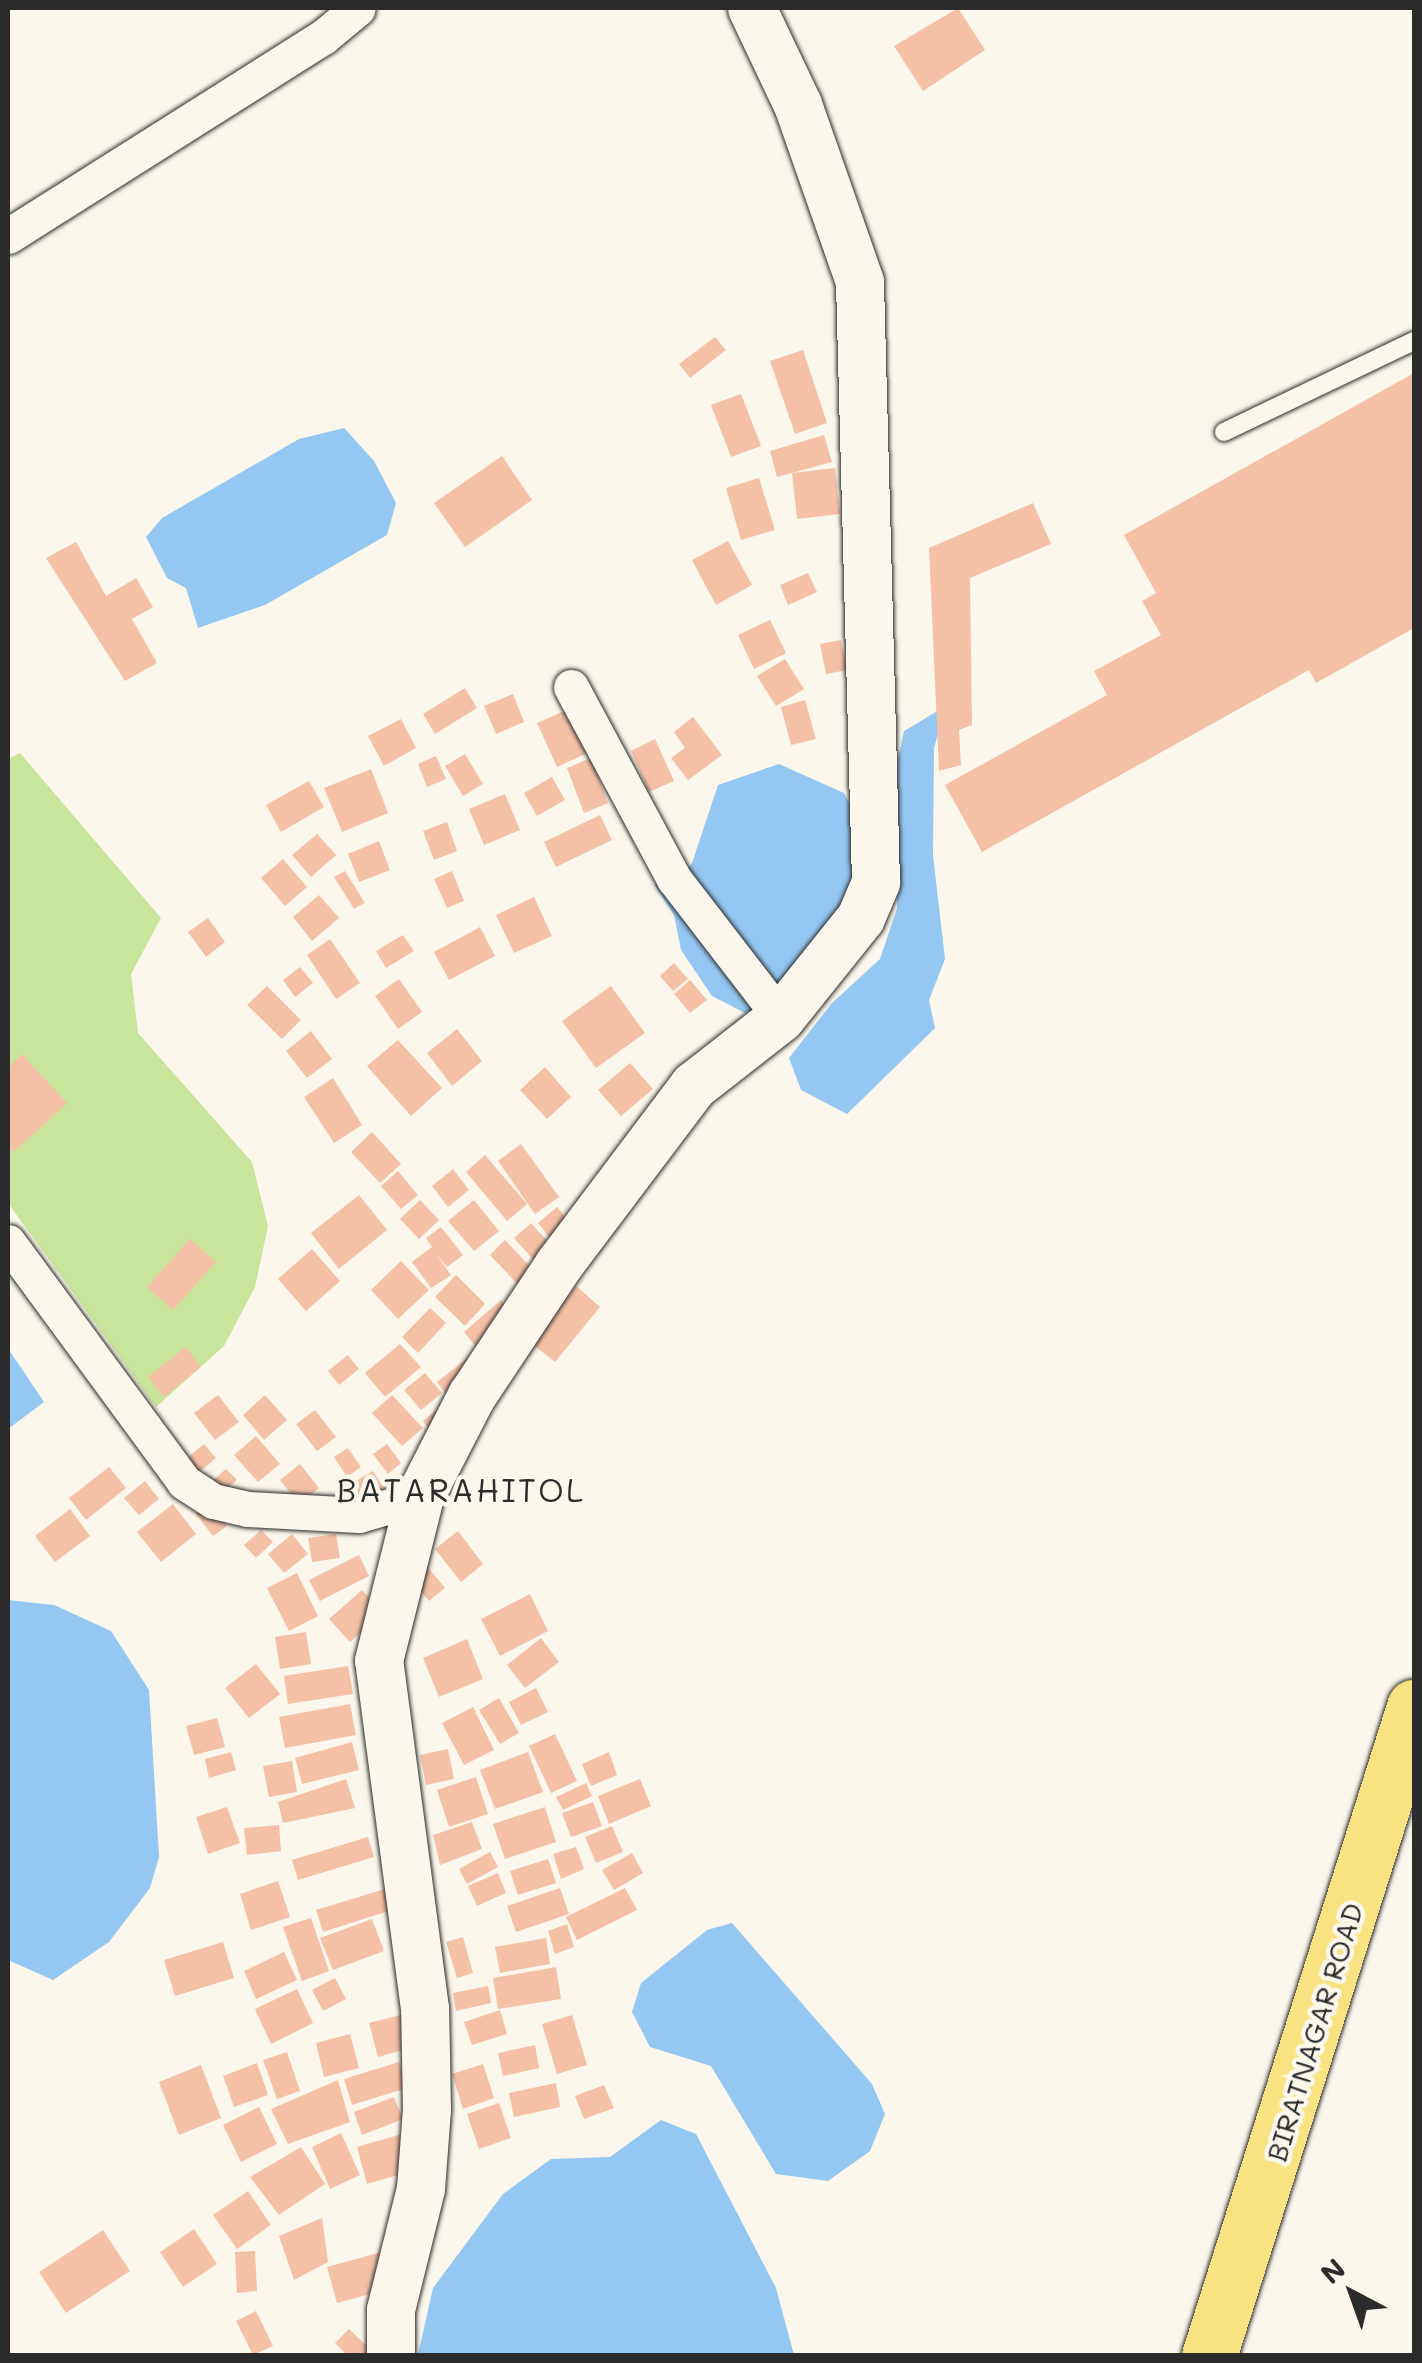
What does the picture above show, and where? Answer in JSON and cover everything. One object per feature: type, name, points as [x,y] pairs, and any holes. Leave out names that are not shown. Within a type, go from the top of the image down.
[{"type":"main road","name":"BIRATNAGAR ROAD","points":[[1209,2356],[1414,1707]]},
{"type":"street","points":[[8,236],[323,37],[358,8]]},
{"type":"street","points":[[391,2356],[391,2310],[420,2189],[425,2009],[378,1660],[420,1497],[472,1396],[548,1281],[694,1086],[782,1018],[861,918],[876,882],[878,831],[860,282],[798,105],[752,8]]},
{"type":"street","points":[[570,687],[674,880],[782,1018]]},
{"type":"street","points":[[8,1242],[184,1482],[213,1500],[248,1510],[359,1515],[420,1497]]},
{"type":"lane","points":[[1224,432],[1414,341]]},
{"type":"green space","points":[[20,753],[161,918],[131,974],[138,1033],[252,1162],[268,1226],[255,1287],[224,1346],[156,1407],[8,1203],[8,759]]},
{"type":"water","points":[[344,428],[374,461],[396,503],[387,535],[265,605],[198,628],[186,588],[167,578],[146,537],[162,518],[299,439]]},
{"type":"water","points":[[946,706],[934,748],[933,855],[945,959],[929,1000],[935,1028],[847,1114],[801,1090],[789,1058],[832,1003],[880,959],[897,908],[894,779],[904,731]]},
{"type":"water","points":[[779,764],[844,793],[862,828],[856,906],[783,995],[745,1013],[712,996],[681,950],[674,915],[654,884],[675,885],[692,863],[718,785]]},
{"type":"water","points":[[8,1351],[44,1402],[8,1429]]},
{"type":"water","points":[[8,1600],[54,1605],[111,1631],[149,1690],[159,1857],[150,1888],[109,1942],[53,1980],[8,1960]]},
{"type":"water","points":[[732,1923],[872,2084],[885,2114],[870,2151],[828,2181],[776,2174],[711,2066],[650,2047],[632,2012],[641,1983],[707,1930]]},
{"type":"water","points":[[661,2120],[696,2134],[776,2288],[794,2355],[418,2355],[433,2288],[503,2194],[551,2159],[610,2157]]},
{"type":"building","points":[[958,8],[985,50],[923,91],[894,46]]},
{"type":"building","points":[[715,337],[726,350],[690,378],[679,364]]},
{"type":"building","points":[[803,350],[827,423],[795,434],[770,361]]},
{"type":"building","points":[[1414,373],[1414,628],[1316,683],[1309,670],[982,852],[945,785],[1107,695],[1094,671],[1161,635],[1142,601],[1156,593],[1124,535]]},
{"type":"building","points":[[741,394],[761,446],[731,457],[711,405]]},
{"type":"building","points":[[824,435],[832,462],[777,477],[770,451]]},
{"type":"building","points":[[502,456],[532,500],[465,547],[434,503]]},
{"type":"building","points":[[835,468],[840,514],[797,519],[792,473]]},
{"type":"building","points":[[759,478],[775,530],[741,540],[726,488]]},
{"type":"building","points":[[1033,503],[1051,544],[970,578],[972,725],[959,730],[961,765],[939,771],[929,548]]},
{"type":"building","points":[[728,541],[752,585],[716,605],[692,560]]},
{"type":"building","points":[[76,542],[106,596],[136,578],[153,607],[132,619],[157,663],[125,681],[46,558]]},
{"type":"building","points":[[808,573],[817,592],[788,605],[780,585]]},
{"type":"building","points":[[770,620],[786,653],[754,669],[738,635]]},
{"type":"building","points":[[841,640],[847,670],[826,674],[820,644]]},
{"type":"building","points":[[785,659],[804,689],[776,706],[757,676]]},
{"type":"building","points":[[465,688],[477,708],[435,734],[423,714]]},
{"type":"building","points":[[513,694],[524,722],[496,734],[484,706]]},
{"type":"building","points":[[805,700],[816,739],[791,745],[781,707]]},
{"type":"building","points":[[576,706],[596,749],[557,767],[537,723]]},
{"type":"building","points":[[693,717],[722,755],[688,780],[671,758],[685,748],[674,732]]},
{"type":"building","points":[[401,719],[416,748],[384,766],[368,736]]},
{"type":"building","points":[[655,739],[674,781],[649,792],[631,751]]},
{"type":"building","points":[[465,754],[483,784],[463,796],[445,766]]},
{"type":"building","points":[[436,756],[446,779],[427,787],[418,764]]},
{"type":"building","points":[[591,758],[608,803],[584,813],[567,768]]},
{"type":"building","points":[[371,769],[388,813],[342,832],[324,788]]},
{"type":"building","points":[[552,777],[565,800],[537,816],[524,793]]},
{"type":"building","points":[[309,781],[324,807],[281,832],[266,805]]},
{"type":"building","points":[[505,794],[520,830],[484,845],[469,809]]},
{"type":"building","points":[[600,815],[612,840],[556,867],[544,842]]},
{"type":"building","points":[[447,822],[457,851],[434,860],[423,831]]},
{"type":"building","points":[[317,834],[336,855],[311,877],[292,855]]},
{"type":"building","points":[[379,841],[390,870],[359,882],[348,854]]},
{"type":"building","points":[[283,859],[307,887],[285,906],[261,878]]},
{"type":"building","points":[[345,871],[365,903],[354,909],[334,877]]},
{"type":"building","points":[[452,871],[464,901],[447,908],[434,879]]},
{"type":"building","points":[[319,895],[339,918],[312,941],[293,917]]},
{"type":"building","points":[[534,897],[552,936],[514,953],[496,915]]},
{"type":"building","points":[[208,918],[225,942],[206,957],[188,932]]},
{"type":"building","points":[[480,927],[495,956],[449,980],[434,952]]},
{"type":"building","points":[[403,935],[414,951],[386,968],[376,951]]},
{"type":"building","points":[[330,939],[360,983],[336,999],[307,955]]},
{"type":"building","points":[[674,963],[688,979],[673,991],[660,976]]},
{"type":"building","points":[[300,967],[313,983],[295,997],[283,980]]},
{"type":"building","points":[[399,979],[422,1012],[398,1029],[375,996]]},
{"type":"building","points":[[690,980],[707,1000],[690,1013],[674,994]]},
{"type":"building","points":[[267,986],[301,1020],[282,1039],[247,1005]]},
{"type":"building","points":[[611,986],[645,1033],[596,1068],[562,1021]]},
{"type":"building","points":[[457,1029],[482,1061],[452,1086],[427,1053]]},
{"type":"building","points":[[311,1031],[332,1059],[307,1078],[286,1051]]},
{"type":"building","points":[[398,1040],[442,1088],[411,1116],[367,1066]]},
{"type":"building","points":[[22,1054],[67,1103],[14,1152],[8,1146],[8,1068]]},
{"type":"building","points":[[630,1063],[653,1089],[621,1116],[598,1090]]},
{"type":"building","points":[[545,1067],[571,1097],[547,1119],[520,1090]]},
{"type":"building","points":[[333,1078],[362,1125],[334,1143],[304,1097]]},
{"type":"building","points":[[372,1132],[401,1164],[380,1183],[351,1152]]},
{"type":"building","points":[[521,1144],[559,1197],[535,1214],[498,1161]]},
{"type":"building","points":[[485,1155],[527,1204],[507,1221],[466,1172]]},
{"type":"building","points":[[453,1169],[469,1190],[448,1207],[432,1186]]},
{"type":"building","points":[[398,1171],[418,1195],[401,1209],[381,1186]]},
{"type":"building","points":[[359,1195],[387,1230],[339,1269],[311,1233]]},
{"type":"building","points":[[420,1200],[439,1220],[419,1239],[400,1219]]},
{"type":"building","points":[[474,1200],[499,1231],[474,1251],[448,1221]]},
{"type":"building","points":[[557,1207],[581,1236],[561,1252],[538,1223]]},
{"type":"building","points":[[531,1223],[557,1252],[540,1267],[514,1238]]},
{"type":"building","points":[[441,1227],[463,1255],[447,1267],[435,1253],[451,1275],[431,1288],[412,1262],[432,1247],[426,1238]]},
{"type":"building","points":[[190,1239],[216,1262],[173,1310],[147,1287]]},
{"type":"building","points":[[505,1240],[538,1275],[522,1289],[490,1255]]},
{"type":"building","points":[[312,1249],[340,1281],[306,1311],[278,1279]]},
{"type":"building","points":[[401,1261],[429,1290],[398,1319],[371,1290]]},
{"type":"building","points":[[456,1275],[485,1304],[465,1326],[435,1297]]},
{"type":"building","points":[[576,1286],[600,1307],[555,1362],[530,1342]]},
{"type":"building","points":[[501,1300],[516,1317],[478,1349],[464,1332]]},
{"type":"building","points":[[430,1308],[446,1323],[418,1353],[402,1337]]},
{"type":"building","points":[[400,1344],[421,1367],[385,1397],[365,1373]]},
{"type":"building","points":[[186,1347],[201,1367],[164,1397],[148,1377]]},
{"type":"building","points":[[475,1352],[484,1364],[446,1394],[437,1382]]},
{"type":"building","points":[[348,1355],[359,1369],[339,1385],[328,1371]]},
{"type":"building","points":[[425,1373],[442,1393],[421,1410],[404,1390]]},
{"type":"building","points":[[218,1395],[239,1422],[215,1440],[194,1413]]},
{"type":"building","points":[[265,1395],[287,1420],[264,1440],[243,1415]]},
{"type":"building","points":[[392,1395],[423,1428],[402,1446],[372,1413]]},
{"type":"building","points":[[453,1397],[433,1435],[423,1421]]},
{"type":"building","points":[[315,1410],[336,1437],[317,1451],[296,1424]]},
{"type":"building","points":[[256,1436],[280,1464],[258,1482],[234,1455]]},
{"type":"building","points":[[204,1444],[216,1458],[198,1473],[186,1459]]},
{"type":"building","points":[[387,1444],[401,1463],[388,1474],[373,1454]]},
{"type":"building","points":[[348,1448],[361,1467],[347,1477],[334,1457]]},
{"type":"building","points":[[300,1464],[319,1488],[299,1504],[280,1480]]},
{"type":"building","points":[[109,1467],[126,1488],[86,1520],[69,1498]]},
{"type":"building","points":[[226,1469],[237,1480],[215,1499],[204,1488]]},
{"type":"building","points":[[373,1471],[386,1491],[359,1507],[346,1487]]},
{"type":"building","points":[[145,1481],[159,1499],[139,1515],[124,1498]]},
{"type":"building","points":[[209,1502],[227,1526],[213,1536],[195,1513]]},
{"type":"building","points":[[173,1504],[196,1534],[161,1562],[137,1532]]},
{"type":"building","points":[[70,1509],[90,1536],[55,1562],[35,1536]]},
{"type":"building","points":[[261,1530],[273,1542],[256,1558],[244,1545]]},
{"type":"building","points":[[458,1531],[483,1564],[461,1582],[435,1549]]},
{"type":"building","points":[[292,1534],[308,1554],[284,1573],[268,1554]]},
{"type":"building","points":[[336,1534],[340,1558],[312,1562],[308,1538]]},
{"type":"building","points":[[359,1555],[369,1576],[320,1601],[309,1580]]},
{"type":"building","points":[[427,1566],[445,1588],[429,1601],[411,1579]]},
{"type":"building","points":[[297,1573],[318,1616],[289,1631],[267,1588]]},
{"type":"building","points":[[362,1590],[383,1613],[350,1642],[329,1619]]},
{"type":"building","points":[[530,1594],[548,1631],[500,1656],[481,1619]]},
{"type":"building","points":[[306,1632],[311,1664],[280,1669],[275,1637]]},
{"type":"building","points":[[541,1638],[559,1662],[525,1688],[507,1665]]},
{"type":"building","points":[[467,1639],[483,1679],[439,1697],[423,1658]]},
{"type":"building","points":[[256,1664],[280,1694],[249,1718],[225,1688]]},
{"type":"building","points":[[348,1666],[353,1694],[288,1704],[284,1676]]},
{"type":"building","points":[[536,1688],[548,1712],[521,1725],[509,1702]]},
{"type":"building","points":[[499,1698],[519,1733],[500,1744],[479,1710]]},
{"type":"building","points":[[350,1704],[356,1735],[285,1748],[279,1717]]},
{"type":"building","points":[[473,1707],[494,1750],[464,1765],[442,1723]]},
{"type":"building","points":[[217,1718],[225,1747],[194,1755],[186,1726]]},
{"type":"building","points":[[555,1734],[577,1781],[551,1793],[529,1746]]},
{"type":"building","points":[[352,1742],[359,1770],[302,1784],[295,1758]]},
{"type":"building","points":[[448,1749],[454,1779],[426,1785],[420,1755]]},
{"type":"building","points":[[231,1752],[236,1770],[209,1778],[205,1759]]},
{"type":"building","points":[[528,1752],[543,1792],[495,1809],[480,1770]]},
{"type":"building","points":[[609,1752],[617,1775],[591,1786],[582,1764]]},
{"type":"building","points":[[292,1761],[297,1792],[269,1797],[263,1766]]},
{"type":"building","points":[[476,1777],[488,1814],[449,1827],[437,1790]]},
{"type":"building","points":[[346,1779],[355,1808],[283,1823],[278,1802]]},
{"type":"building","points":[[640,1779],[651,1806],[609,1824],[598,1796]]},
{"type":"building","points":[[586,1783],[592,1796],[563,1810],[556,1797]]},
{"type":"building","points":[[593,1802],[602,1826],[571,1837],[562,1813]]},
{"type":"building","points":[[227,1807],[240,1843],[208,1854],[196,1817]]},
{"type":"building","points":[[545,1807],[556,1842],[505,1859],[493,1824]]},
{"type":"building","points":[[472,1822],[482,1849],[440,1865],[433,1835]]},
{"type":"building","points":[[279,1825],[281,1851],[247,1855],[244,1828]]},
{"type":"building","points":[[612,1826],[623,1852],[596,1863],[585,1837]]},
{"type":"building","points":[[368,1837],[374,1857],[298,1880],[292,1860]]},
{"type":"building","points":[[576,1847],[584,1869],[561,1879],[553,1854]]},
{"type":"building","points":[[490,1852],[498,1867],[467,1884],[459,1869]]},
{"type":"building","points":[[632,1853],[643,1873],[614,1890],[602,1870]]},
{"type":"building","points":[[548,1859],[556,1883],[518,1895],[510,1871]]},
{"type":"building","points":[[498,1873],[506,1893],[477,1906],[468,1886]]},
{"type":"building","points":[[278,1881],[290,1917],[251,1930],[240,1894]]},
{"type":"building","points":[[388,1888],[395,1909],[323,1932],[316,1910]]},
{"type":"building","points":[[560,1888],[569,1914],[516,1932],[507,1906]]},
{"type":"building","points":[[625,1888],[637,1910],[577,1940],[566,1917]]},
{"type":"building","points":[[311,1918],[329,1971],[302,1981],[283,1927]]},
{"type":"building","points":[[372,1919],[384,1951],[333,1970],[320,1938]]},
{"type":"building","points":[[567,1924],[574,1947],[555,1954],[548,1931]]},
{"type":"building","points":[[463,1937],[473,1973],[457,1978],[446,1942]]},
{"type":"building","points":[[546,1938],[550,1964],[500,1973],[495,1947]]},
{"type":"building","points":[[223,1942],[234,1978],[175,1996],[164,1960]]},
{"type":"building","points":[[284,1952],[297,1980],[256,1999],[244,1971]]},
{"type":"building","points":[[556,1967],[561,1999],[498,2009],[493,1978]]},
{"type":"building","points":[[335,1978],[346,1999],[323,2011],[312,1990]]},
{"type":"building","points":[[488,1986],[491,2003],[456,2011],[453,1993]]},
{"type":"building","points":[[297,1989],[313,2023],[271,2044],[255,2009]]},
{"type":"building","points":[[500,2010],[507,2034],[472,2045],[464,2022]]},
{"type":"building","points":[[401,2015],[410,2048],[378,2057],[369,2023]]},
{"type":"building","points":[[572,2015],[587,2065],[557,2074],[542,2024]]},
{"type":"building","points":[[350,2034],[359,2068],[324,2077],[316,2043]]},
{"type":"building","points":[[535,2045],[539,2068],[503,2076],[498,2053]]},
{"type":"building","points":[[287,2052],[300,2091],[277,2099],[263,2060]]},
{"type":"building","points":[[399,2062],[407,2088],[352,2105],[344,2079]]},
{"type":"building","points":[[257,2063],[268,2095],[234,2107],[223,2076]]},
{"type":"building","points":[[483,2064],[494,2098],[463,2109],[452,2074]]},
{"type":"building","points":[[201,2065],[221,2118],[179,2135],[159,2082]]},
{"type":"building","points":[[338,2080],[350,2122],[288,2144],[271,2109]]},
{"type":"building","points":[[556,2083],[560,2107],[514,2117],[509,2093]]},
{"type":"building","points":[[604,2085],[614,2108],[584,2119],[575,2096]]},
{"type":"building","points":[[394,2097],[403,2119],[362,2135],[354,2112]]},
{"type":"building","points":[[499,2103],[511,2138],[479,2149],[467,2114]]},
{"type":"building","points":[[259,2107],[277,2144],[241,2162],[223,2125]]},
{"type":"building","points":[[409,2132],[419,2169],[367,2184],[357,2147]]},
{"type":"building","points":[[341,2133],[360,2175],[330,2189],[312,2147]]},
{"type":"building","points":[[301,2147],[325,2184],[279,2215],[250,2177]]},
{"type":"building","points":[[248,2191],[271,2225],[237,2249],[213,2215]]},
{"type":"building","points":[[322,2218],[328,2262],[294,2280],[279,2236]]},
{"type":"building","points":[[194,2229],[217,2264],[183,2287],[160,2252]]},
{"type":"building","points":[[103,2230],[130,2271],[66,2313],[39,2272]]},
{"type":"building","points":[[255,2251],[257,2291],[237,2293],[235,2252]]},
{"type":"building","points":[[382,2252],[392,2288],[337,2303],[327,2267]]},
{"type":"building","points":[[256,2311],[273,2346],[253,2355],[236,2321]]},
{"type":"building","points":[[349,2329],[370,2349],[364,2356],[348,2356],[335,2343]]},
{"type":"district","name":"BATARAHITOL","points":[[461,1489]]}]
